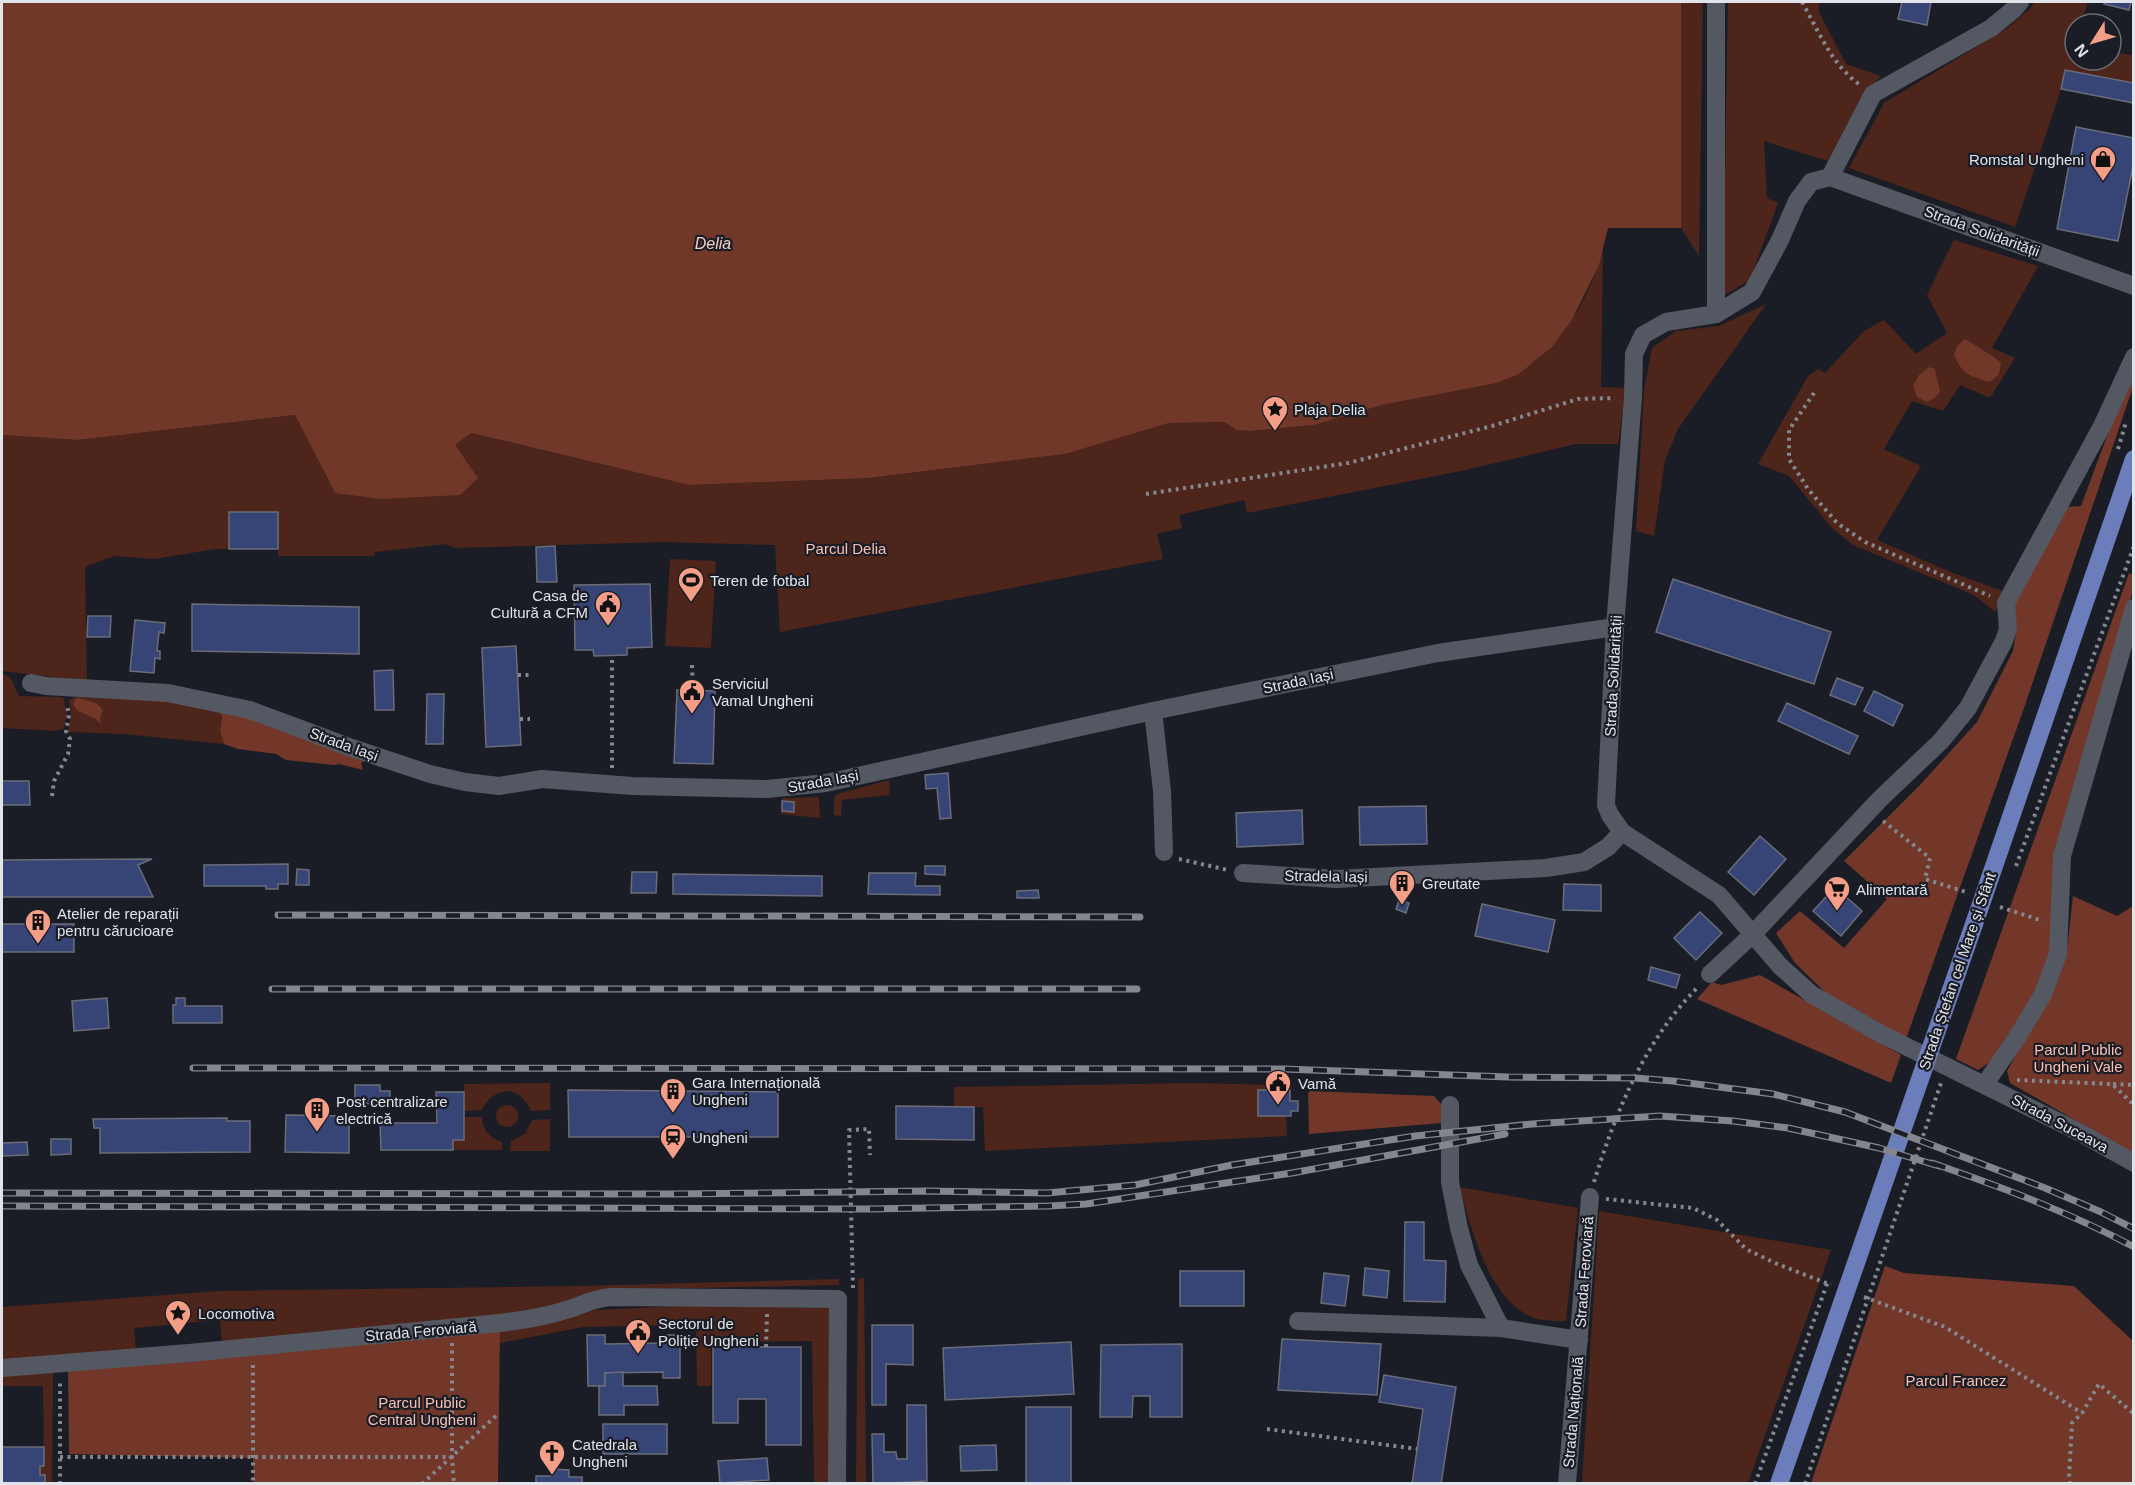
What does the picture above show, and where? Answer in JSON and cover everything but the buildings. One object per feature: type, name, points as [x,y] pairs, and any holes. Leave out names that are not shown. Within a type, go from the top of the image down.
[{"type":"main road","name":"Strada Ștefan cel Mare și Sfânt","points":[[1779,1484],[1975,898],[2133,459]]},
{"type":"street","points":[[1716,2],[1716,314]]},
{"type":"street","points":[[1830,177],[1873,94],[1991,28],[2019,2]]},
{"type":"street","name":"Strada Solidarității","points":[[1985,1084],[1881,1034],[1811,994],[1780,966],[1719,895],[1622,832],[1610,815],[1606,805],[1634,354],[1643,335],[1666,322],[1716,314],[1752,292],[1780,240],[1797,201],[1811,182],[1830,177],[2133,286]]},
{"type":"street","points":[[1710,974],[1752,935],[1892,787],[1941,741],[1968,708],[2008,630],[2006,603],[2097,435],[2133,357]]},
{"type":"street","points":[[1985,1084],[2043,994],[2058,954],[2062,856],[2133,608]]},
{"type":"street","name":"Strada Iași","points":[[31,683],[168,693],[250,710],[349,747],[430,774],[465,782],[499,786],[542,779],[726,789],[796,787],[826,783],[1153,711],[1438,653],[1616,627]]},
{"type":"street","points":[[1153,711],[1162,791],[1164,852]]},
{"type":"street","name":"Stradela Iași","points":[[1243,873],[1336,879],[1546,868],[1584,862],[1608,847],[1622,832]]},
{"type":"street","name":"Strada Suceava","points":[[1985,1084],[2078,1131],[2133,1163]]},
{"type":"street","points":[[1450,1105],[1450,1182],[1459,1228],[1469,1265],[1501,1329]]},
{"type":"street","name":"Strada Feroviară","points":[[1298,1321],[1501,1329],[1579,1340],[1590,1197]]},
{"type":"street","name":"Strada Feroviară","points":[[2,1368],[527,1320],[570,1309],[595,1299],[838,1299],[837,1484]]},
{"type":"street","name":"Strada Națională","points":[[1567,1484],[1579,1340]]},
{"type":"path","points":[[1803,2],[1835,61],[1850,78],[1873,94]]},
{"type":"path","points":[[1814,393],[1789,430],[1789,459],[1808,489],[1838,523],[1865,542],[2006,603]]},
{"type":"path","points":[[1146,494],[1348,463],[1492,426],[1578,399],[1633,397]]},
{"type":"path","points":[[2013,874],[2133,546]]},
{"type":"path","points":[[612,656],[612,784]]},
{"type":"path","points":[[692,665],[693,690]]},
{"type":"path","points":[[518,675],[529,675]]},
{"type":"path","points":[[52,796],[54,781],[68,754],[70,739],[66,731],[69,712],[66,687]]},
{"type":"path","points":[[520,719],[530,719]]},
{"type":"path","points":[[1877,817],[1930,858],[1925,879],[1975,898]]},
{"type":"path","points":[[1164,852],[1170,858],[1243,873]]},
{"type":"path","points":[[2004,896],[2000,910],[2044,921],[2041,929]]},
{"type":"path","points":[[1997,1068],[2018,1081],[2133,1085]]},
{"type":"path","points":[[1804,1484],[1942,1079]]},
{"type":"path","points":[[2112,1084],[2133,1105]]},
{"type":"path","points":[[852,1274],[849,1130],[869,1129],[870,1155]]},
{"type":"path","points":[[766,1347],[767,1299]]},
{"type":"path","points":[[452,1328],[454,1484]]},
{"type":"path","points":[[252,1346],[254,1484]]},
{"type":"path","points":[[60,1363],[60,1484]]},
{"type":"path","points":[[1755,1484],[1792,1380]]},
{"type":"path","points":[[2070,1484],[2072,1423],[2082,1413],[2099,1384],[2133,1414]]},
{"type":"path","points":[[422,1484],[499,1413]]},
{"type":"path","points":[[1267,1429],[1417,1449]]},
{"type":"path","points":[[60,1457],[452,1457]]},
{"type":"green space","points":[[1681,2],[1703,2],[1699,256],[1681,228]]},
{"type":"green space","points":[[1728,2],[1819,2],[1819,12],[1846,64],[1881,76],[1861,98],[1828,161],[1764,141],[1767,198],[1778,203],[1750,280],[1723,296]]},
{"type":"green space","points":[[2034,2],[2088,2],[2085,12],[2063,12],[2065,72],[2061,89],[2015,227],[1849,168],[1884,103],[2003,31],[2031,8]]},
{"type":"green space","points":[[2123,54],[2133,55],[2133,83],[2075,72],[2123,72]]},
{"type":"green space","points":[[1954,240],[2038,266],[1992,348],[2015,358],[1990,398],[1960,385],[1943,411],[1912,401],[1884,449],[1921,466],[1877,540],[1953,573],[2006,592],[1995,612],[1974,595],[1853,545],[1831,527],[1789,476],[1758,464],[1808,376],[1818,369],[1825,373],[1864,331],[1884,320],[1916,354],[1947,333],[1927,295]]},
{"type":"green space","name":"Parcul Delia","points":[[1603,250],[1601,387],[1626,388],[1618,444],[1576,444],[1461,471],[1247,513],[1244,500],[1179,515],[1182,528],[1157,534],[1163,559],[780,632],[775,545],[663,542],[455,548],[445,544],[375,552],[374,556],[278,556],[278,512],[230,512],[229,549],[154,559],[114,556],[85,567],[87,681],[2,671],[2,435],[78,440],[295,415],[335,493],[455,445],[470,433],[689,485],[868,478],[1065,454],[1169,423],[1224,422],[1237,430],[1249,431],[1314,425],[1382,405],[1497,383],[1535,362],[1565,330],[1588,292]]},
{"type":"green space","points":[[1766,304],[1678,429],[1665,460],[1654,536],[1636,531],[1644,390],[1652,348],[1676,331],[1719,326]]},
{"type":"green space","points":[[2133,375],[2133,387],[2024,708],[1906,1039],[1827,994],[1795,963],[1776,933],[1800,911],[1844,948],[1887,899],[1844,861],[1920,785],[1977,722],[2013,651],[2017,626],[2011,607],[2064,507],[2081,506]]},
{"type":"green space","name":"Teren de fotbal","points":[[670,559],[716,561],[711,648],[665,646]]},
{"type":"green space","name":"Parcul Public Ungheni Vale","points":[[2129,573],[2133,575],[2133,590],[2056,855],[2052,959],[2038,990],[1998,1057],[1978,1070],[1956,1059]]},
{"type":"green space","points":[[2,674],[11,679],[19,696],[62,697],[67,715],[63,729],[56,731],[2,728]]},
{"type":"green space","points":[[77,696],[148,697],[222,710],[220,731],[224,744],[123,734],[70,732],[68,730],[71,717],[69,700]]},
{"type":"green space","points":[[78,698],[96,703],[103,710],[100,718],[101,724],[96,719],[78,711],[73,705]]},
{"type":"green space","points":[[218,711],[250,716],[363,761],[361,764],[363,770],[339,764],[286,760],[276,754],[238,749],[224,744],[220,731],[222,716]]},
{"type":"green space","points":[[889,780],[890,795],[842,800],[841,816],[834,815],[834,798],[837,794]]},
{"type":"green space","points":[[819,797],[820,818],[781,814],[782,798]]},
{"type":"green space","name":"Parcul Public Ungheni Vale","points":[[2073,896],[2117,916],[2133,906],[2133,1153],[2010,1083],[2007,1071],[2056,981],[2067,950]]},
{"type":"green space","points":[[1760,975],[1901,1055],[1891,1083],[1697,999],[1712,982],[1721,985]]},
{"type":"green space","points":[[550,1083],[550,1110],[531,1111],[521,1096],[507,1091],[493,1096],[482,1110],[464,1111],[464,1084]]},
{"type":"green space","points":[[1192,1083],[1283,1085],[1283,1090],[1258,1090],[1258,1116],[1286,1116],[1287,1136],[985,1151],[983,1107],[954,1107],[954,1087]]},
{"type":"green space","points":[[1310,1091],[1434,1096],[1441,1104],[1442,1123],[1309,1134],[1308,1093]]},
{"type":"green space","points":[[507,1105],[515,1108],[518,1116],[515,1124],[507,1127],[499,1124],[496,1116],[499,1108]]},
{"type":"green space","points":[[464,1117],[482,1117],[487,1133],[502,1142],[502,1150],[453,1150],[453,1140]]},
{"type":"green space","points":[[550,1119],[550,1151],[510,1151],[511,1141],[525,1134],[532,1120]]},
{"type":"green space","points":[[1459,1187],[1578,1208],[1566,1321],[1538,1319],[1521,1311],[1507,1298],[1485,1264]]},
{"type":"green space","points":[[1599,1211],[1831,1250],[1748,1483],[1582,1483]]},
{"type":"green space","name":"Parcul Francez","points":[[1885,1266],[1904,1273],[2074,1286],[2133,1341],[2133,1483],[1811,1483]]},
{"type":"green space","points":[[864,1278],[866,1483],[856,1484],[858,1279]]},
{"type":"green space","points":[[839,1279],[839,1285],[603,1290],[536,1312],[222,1343],[220,1320],[134,1328],[136,1351],[2,1363],[2,1307],[220,1291],[580,1286]]},
{"type":"green space","points":[[682,1306],[829,1308],[829,1483],[814,1483],[812,1341],[711,1342],[711,1386],[697,1386],[696,1325],[583,1327],[500,1343],[500,1331],[596,1310]]},
{"type":"green space","name":"Parcul Public Central Ungheni","points":[[500,1331],[498,1483],[254,1483],[253,1458],[69,1454],[68,1371]]},
{"type":"green space","points":[[53,1371],[52,1483],[45,1483],[45,1475],[40,1475],[40,1466],[44,1466],[43,1386],[2,1386],[2,1373]]},
{"type":"water","name":"Delia","points":[[2,2],[1681,2],[1681,228],[1608,228],[1599,265],[1572,320],[1552,347],[1519,374],[1497,383],[1382,405],[1314,425],[1249,431],[1237,430],[1224,422],[1169,423],[1065,454],[868,478],[689,485],[471,433],[455,445],[478,478],[460,495],[382,499],[335,493],[295,415],[78,440],[2,435]]},
{"type":"water","points":[[1965,339],[2001,363],[1999,374],[1990,382],[1968,374],[1960,367],[1954,355],[1957,346]]},
{"type":"water","points":[[1929,367],[1935,369],[1940,392],[1927,402],[1917,397],[1913,386],[1919,375]]},
{"type":"railway","points":[[278,915],[1140,917]]},
{"type":"railway","points":[[272,989],[1137,989]]},
{"type":"railway","points":[[193,1068],[1283,1069],[1508,1077],[1635,1078],[1673,1081],[1773,1094],[1845,1112],[2045,1188],[2134,1229]]},
{"type":"railway","points":[[2,1193],[674,1194],[926,1191],[1047,1193],[1135,1185],[1232,1165],[1415,1136],[1532,1124],[1660,1116],[1733,1121],[1788,1128],[1879,1148],[1939,1166]]},
{"type":"railway","points":[[2,1206],[867,1209],[1049,1206],[1086,1204],[1292,1173],[1505,1134]]},
{"type":"railway","points":[[1932,1163],[1984,1181],[2085,1222],[2134,1247]]},
{"type":"place","name":"Romstal Ungheni","points":[[2103,182]]},
{"type":"place","name":"Plaja Delia","points":[[1275,432]]},
{"type":"place","name":"Teren de fotbal","points":[[691,603]]},
{"type":"place","name":"Casa de Cultură a CFM","points":[[608,627]]},
{"type":"place","name":"Serviciul Vamal Ungheni","points":[[692,715]]},
{"type":"place","name":"Greutate","points":[[1402,906]]},
{"type":"place","name":"Alimentară","points":[[1837,912]]},
{"type":"place","name":"Atelier de reparații pentru cărucioare","points":[[38,945]]},
{"type":"place","name":"Vamă","points":[[1278,1106]]},
{"type":"place","name":"Gara Internațională Ungheni","points":[[673,1114]]},
{"type":"place","name":"Post centralizare electrică","points":[[317,1133]]},
{"type":"place","name":"Ungheni","points":[[673,1160]]},
{"type":"place","name":"Locomotiva","points":[[178,1336]]},
{"type":"place","name":"Sectorul de Poliție Ungheni","points":[[638,1355]]},
{"type":"place","name":"Catedrala Ungheni","points":[[552,1476]]}]
